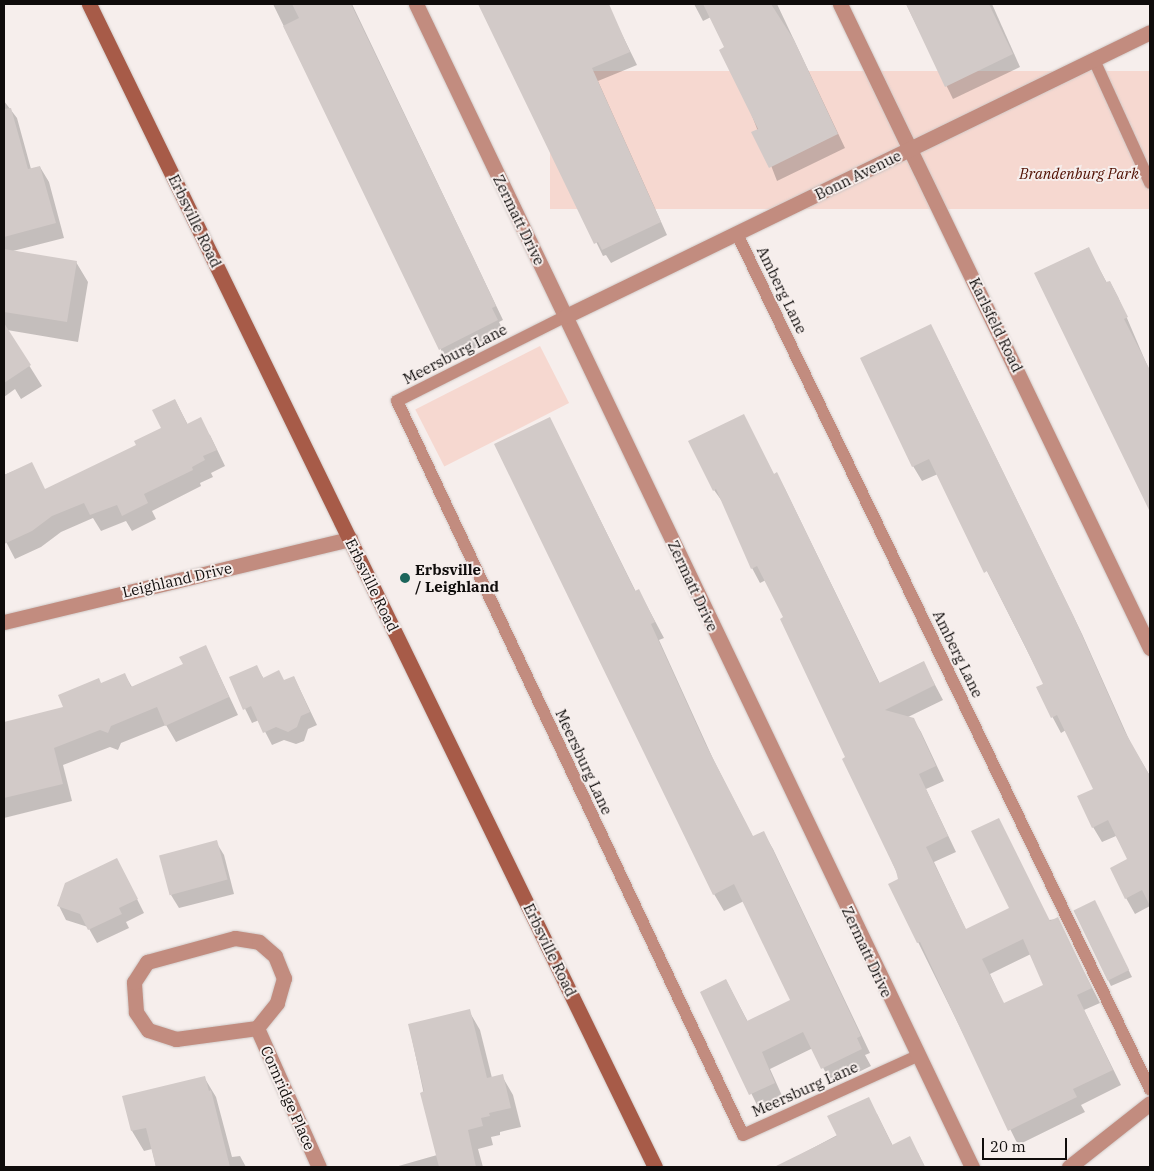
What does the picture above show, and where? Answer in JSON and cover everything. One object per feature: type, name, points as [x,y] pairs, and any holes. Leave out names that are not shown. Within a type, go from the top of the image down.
[{"type":"main road","name":"Erbsville Road","points":[[89,4],[655,1167]]},
{"type":"street","name":"Zermatt Drive","points":[[416,4],[917,1056],[972,1167]]},
{"type":"street","name":"Karlsfeld Road","points":[[840,4],[912,149],[1150,648]]},
{"type":"street","name":"Bonn Avenue","points":[[566,316],[1150,32]]},
{"type":"street","name":"Leighland Drive","points":[[4,622],[350,539]]},
{"type":"street","points":[[236,938],[259,942],[275,956],[284,978],[277,1003],[257,1028],[176,1039],[148,1030],[136,1012],[134,982],[147,962],[236,938]]},
{"type":"street","name":"Cornridge Place","points":[[257,1028],[319,1167]]},
{"type":"street","points":[[1069,1167],[1150,1103]]},
{"type":"lane","points":[[1094,60],[1150,183]]},
{"type":"lane","name":"Amberg Lane","points":[[737,234],[1150,1089]]},
{"type":"lane","name":"Meersburg Lane","points":[[566,316],[397,401],[742,1135],[917,1056]]},
{"type":"green space","name":"Brandenburg Park","points":[[550,71],[1150,71],[1150,209],[550,209]]},
{"type":"green space","points":[[540,346],[569,403],[444,467],[415,410]]},
{"type":"building","points":[[292,4],[351,4],[496,306],[492,308],[498,320],[439,350],[283,26],[299,18]]},
{"type":"building","points":[[478,4],[609,4],[630,52],[592,68],[661,222],[602,250],[598,242],[594,244]]},
{"type":"building","points":[[703,4],[771,4],[794,40],[838,134],[769,168],[751,132],[758,129],[719,50],[724,47]]},
{"type":"building","points":[[906,4],[989,4],[1013,54],[945,87]]},
{"type":"building","points":[[11,108],[28,169],[40,166],[56,223],[4,237],[4,109]]},
{"type":"building","points":[[1089,247],[1106,282],[1110,281],[1128,317],[1124,319],[1150,370],[1150,512],[1034,273]]},
{"type":"building","points":[[4,249],[77,261],[67,322],[4,312]]},
{"type":"building","points":[[4,323],[31,365],[4,383]]},
{"type":"building","points":[[931,324],[1074,617],[1124,730],[1150,776],[1150,906],[1142,890],[1125,899],[1110,868],[1127,859],[1108,820],[1092,828],[1077,796],[1093,789],[1057,715],[1051,718],[1036,687],[1043,684],[1024,644],[987,571],[984,573],[929,459],[912,467],[860,358]]},
{"type":"building","points":[[175,399],[187,424],[201,417],[217,450],[203,456],[205,460],[192,467],[193,470],[144,494],[148,503],[122,516],[117,505],[90,515],[84,503],[52,516],[32,531],[4,544],[4,475],[32,462],[45,489],[136,445],[134,441],[161,428],[152,410]]},
{"type":"building","points":[[744,414],[774,474],[777,472],[879,683],[924,661],[935,685],[885,710],[914,718],[936,766],[919,774],[948,836],[926,847],[966,929],[1009,908],[971,831],[999,818],[1050,921],[1058,917],[1092,988],[1077,995],[1113,1070],[1073,1089],[1077,1097],[1008,1131],[920,942],[917,943],[888,884],[898,879],[896,871],[842,759],[845,757],[780,619],[783,617],[757,566],[751,569],[716,489],[713,491],[688,441]],"holes":[[[1023,939],[1043,985],[1004,1003],[982,959]]]},
{"type":"building","points":[[550,417],[635,591],[639,589],[655,622],[651,624],[705,743],[753,836],[764,831],[861,1036],[857,1038],[862,1049],[821,1069],[803,1032],[762,1052],[775,1083],[749,1095],[700,992],[726,979],[747,1021],[790,1000],[734,884],[713,895],[494,444]]},
{"type":"building","points":[[206,645],[229,697],[165,726],[157,707],[111,726],[108,733],[100,730],[54,748],[63,784],[4,798],[4,722],[63,707],[58,695],[99,678],[101,683],[125,673],[131,687],[183,664],[179,657]]},
{"type":"building","points":[[257,665],[263,678],[279,670],[284,680],[294,676],[310,712],[301,716],[297,727],[288,732],[276,727],[263,733],[251,706],[243,710],[229,677]]},
{"type":"building","points":[[217,840],[228,880],[170,895],[159,856]]},
{"type":"building","points":[[117,858],[138,899],[119,908],[122,914],[88,930],[80,914],[57,906],[65,883]]},
{"type":"building","points":[[1095,900],[1129,970],[1108,981],[1073,911]]},
{"type":"building","points":[[470,1009],[487,1078],[503,1074],[511,1108],[489,1113],[490,1116],[481,1118],[483,1126],[468,1130],[476,1167],[439,1167],[420,1093],[424,1091],[408,1024]]},
{"type":"building","points":[[205,1076],[209,1091],[211,1090],[230,1167],[156,1167],[146,1128],[131,1131],[122,1096]]},
{"type":"building","points":[[869,1097],[892,1145],[910,1136],[925,1167],[774,1167],[837,1136],[827,1116]]},
{"type":"place","name":"Erbsville / Leighland","points":[[405,578]]}]
